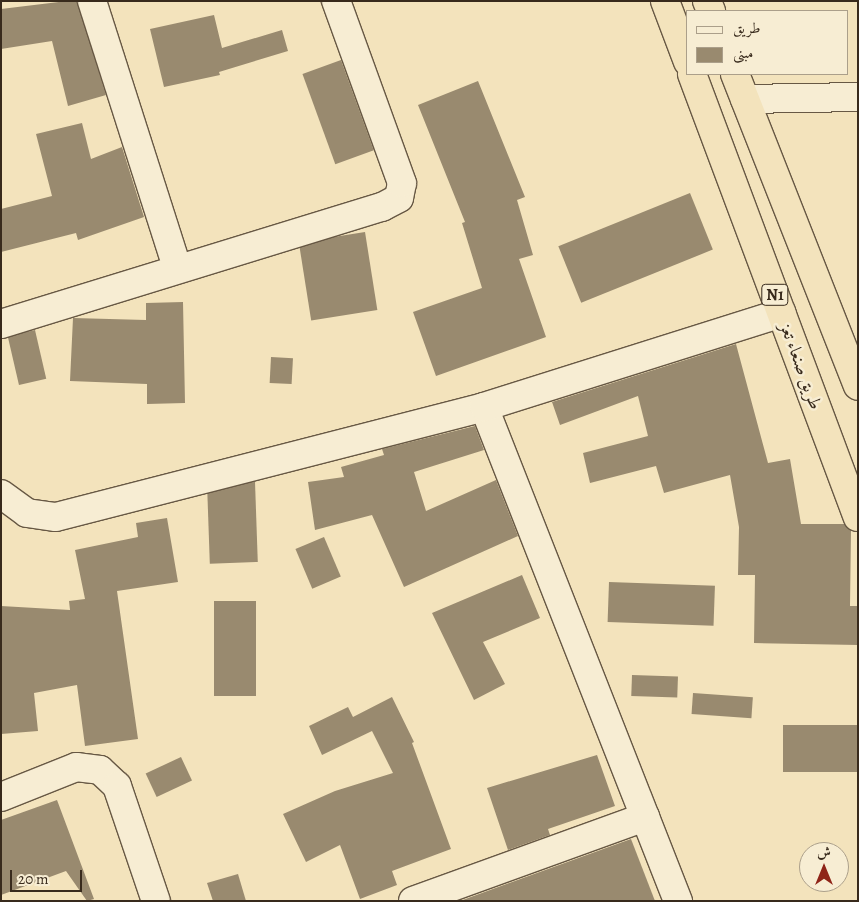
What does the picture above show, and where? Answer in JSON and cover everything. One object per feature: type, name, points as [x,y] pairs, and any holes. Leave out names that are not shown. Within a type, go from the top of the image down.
[{"type":"highway","points":[[665,1],[686,57]]},
{"type":"highway","name":"طريق صنعاء تعز","points":[[692,75],[858,517]]},
{"type":"highway","name":"N1","points":[[735,75],[858,386]]},
{"type":"street","points":[[92,1],[177,268]]},
{"type":"street","points":[[1,324],[177,268],[382,207],[399,198],[402,183],[336,1]]},
{"type":"street","points":[[744,99],[858,97]]},
{"type":"street","points":[[1,494],[26,513],[56,517],[484,407],[782,313]]},
{"type":"street","points":[[484,407],[678,901]]},
{"type":"street","points":[[1,797],[76,766],[100,770],[117,786],[156,901]]},
{"type":"street","points":[[413,901],[645,817]]},
{"type":"building","points":[[77,1],[106,95],[68,106],[52,41],[1,49],[1,9]]},
{"type":"building","points":[[214,15],[222,48],[282,30],[288,51],[219,72],[220,75],[164,87],[150,29]]},
{"type":"building","points":[[341,60],[374,150],[335,164],[302,74]]},
{"type":"building","points":[[478,81],[525,197],[517,200],[533,255],[519,259],[546,337],[436,376],[413,312],[482,288],[462,223],[465,222],[418,105]]},
{"type":"building","points":[[82,123],[91,159],[122,147],[144,217],[78,240],[76,233],[1,252],[1,209],[52,196],[36,134]]},
{"type":"building","points":[[690,193],[713,250],[581,303],[558,246]]},
{"type":"building","points":[[365,232],[377,310],[311,321],[299,242]]},
{"type":"building","points":[[183,302],[185,403],[147,404],[147,384],[70,381],[73,318],[146,320],[146,303]]},
{"type":"building","points":[[35,330],[46,379],[19,385],[8,336]]},
{"type":"building","points":[[736,344],[768,463],[790,459],[801,524],[845,524],[851,530],[850,606],[858,606],[858,645],[754,643],[755,575],[738,575],[739,527],[730,475],[664,493],[656,466],[590,483],[583,453],[648,436],[638,396],[560,425],[552,402]]},
{"type":"building","points":[[271,357],[293,358],[292,384],[270,383]]},
{"type":"building","points":[[475,426],[484,450],[414,472],[426,511],[496,480],[518,536],[404,587],[372,515],[315,530],[308,482],[344,477],[341,467],[384,455],[382,449]]},
{"type":"building","points":[[255,482],[258,562],[210,564],[207,484]]},
{"type":"building","points":[[167,518],[178,582],[117,591],[138,739],[85,746],[77,685],[34,693],[38,731],[1,734],[1,606],[70,610],[69,601],[85,599],[75,550],[138,537],[136,523]]},
{"type":"building","points":[[324,537],[341,577],[312,589],[295,549]]},
{"type":"building","points":[[522,575],[540,618],[483,642],[505,684],[474,700],[432,613]]},
{"type":"building","points":[[609,582],[715,586],[714,626],[608,622]]},
{"type":"building","points":[[214,601],[256,601],[256,696],[214,696]]},
{"type":"building","points":[[632,675],[678,677],[677,698],[631,696]]},
{"type":"building","points":[[693,693],[753,697],[751,718],[692,714]]},
{"type":"building","points":[[392,697],[414,742],[412,743],[451,849],[392,871],[397,885],[360,899],[340,845],[306,862],[283,814],[335,791],[393,773],[372,731],[322,755],[309,726],[348,707],[353,717]]},
{"type":"building","points":[[783,725],[858,725],[858,772],[783,772]]},
{"type":"building","points":[[597,755],[615,806],[548,829],[550,835],[508,850],[487,788]]},
{"type":"building","points":[[181,757],[192,781],[157,797],[146,773]]},
{"type":"building","points":[[57,800],[94,899],[87,901],[66,871],[1,895],[1,820]]},
{"type":"building","points":[[631,839],[655,901],[460,901]]},
{"type":"building","points":[[238,874],[246,901],[213,901],[207,883]]}]
